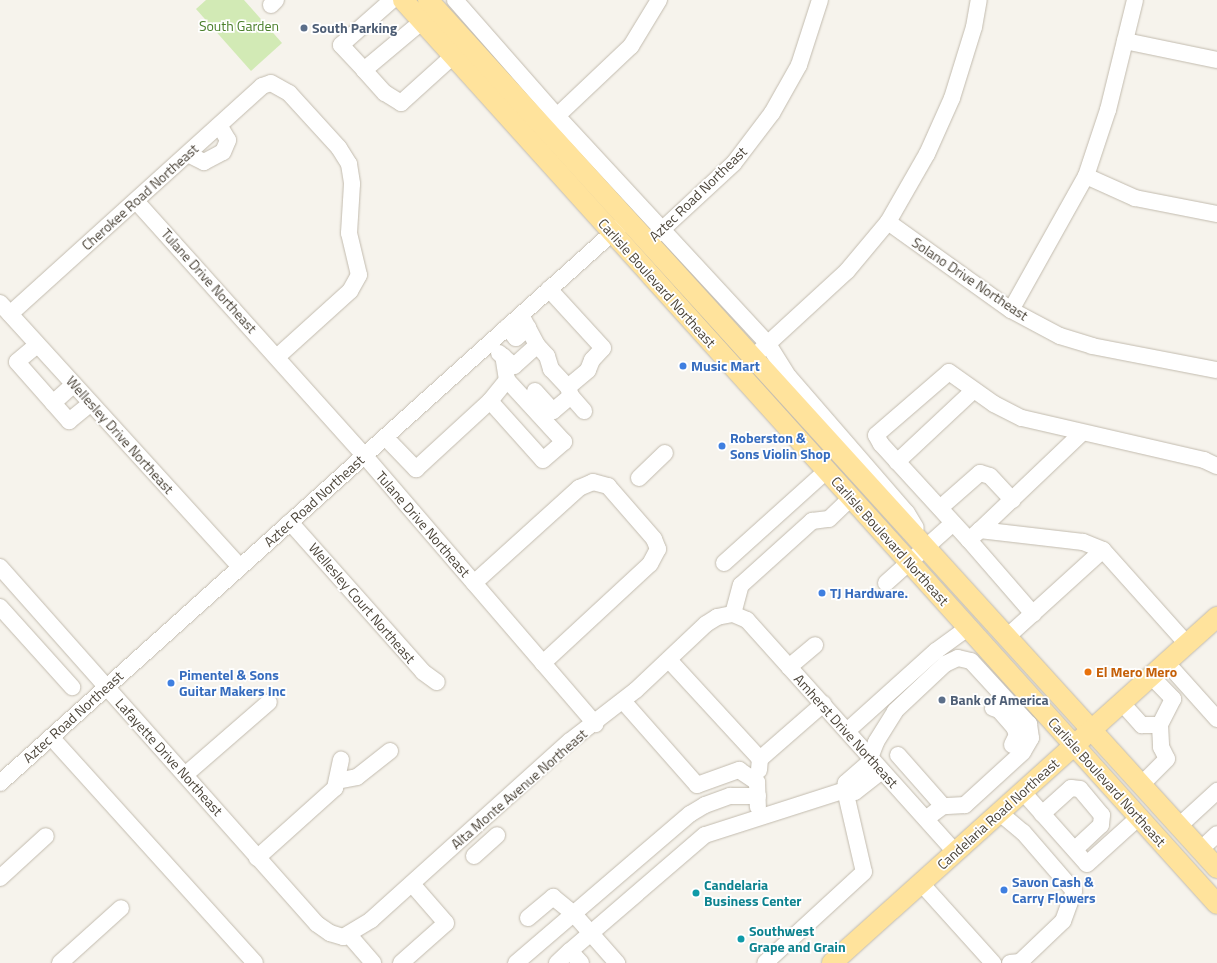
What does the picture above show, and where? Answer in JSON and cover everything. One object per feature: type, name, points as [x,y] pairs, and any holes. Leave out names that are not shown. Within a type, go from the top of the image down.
[{"type":"main road","name":"Carlisle Boulevard Northeast","points":[[403,0],[429,10],[628,218],[655,236],[753,357],[859,466],[926,547],[1093,729],[1217,868]]},
{"type":"main road","name":"Carlisle Boulevard Northeast","points":[[429,10],[453,56],[1217,904]]},
{"type":"main road","name":"Candelaria Road Northeast","points":[[832,963],[1217,617]]},
{"type":"street","points":[[392,0],[341,45],[385,93],[401,103],[453,56]]},
{"type":"street","points":[[557,116],[631,46],[659,0]]},
{"type":"street","name":"Aztec Road Northeast","points":[[633,256],[734,163],[772,112],[799,65],[820,0]]},
{"type":"street","points":[[736,371],[768,344],[847,271],[888,222],[927,154],[952,98],[974,27],[979,0]]},
{"type":"street","points":[[1011,310],[1086,176],[1108,110],[1135,0]]},
{"type":"street","points":[[458,1],[557,116],[655,236],[768,344],[789,377],[859,466],[881,444]]},
{"type":"street","points":[[364,70],[429,10]]},
{"type":"street","points":[[1126,41],[1217,60]]},
{"type":"street","name":"Cherokee Road Northeast","points":[[5,308],[136,201],[262,86],[271,83],[289,93],[339,148],[348,164],[352,184],[349,233],[359,275],[350,292],[277,357]]},
{"type":"street","points":[[188,154],[204,162],[223,152],[228,140],[219,125]]},
{"type":"street","points":[[1086,176],[1135,198],[1217,214]]},
{"type":"street","name":"Tulane Drive Northeast","points":[[136,201],[364,455],[595,724]]},
{"type":"street","name":"Aztec Road Northeast","points":[[0,783],[364,455],[385,437],[497,351],[511,333],[525,321],[549,289],[628,218]]},
{"type":"street","name":"Solano Drive Northeast","points":[[888,222],[1011,310],[1060,336],[1092,346],[1217,370]]},
{"type":"street","points":[[535,391],[553,411],[588,370],[592,360],[603,348],[549,289]]},
{"type":"street","name":"Wellesley Drive Northeast","points":[[5,308],[240,567]]},
{"type":"street","points":[[525,321],[538,345],[547,356],[551,369],[584,411]]},
{"type":"street","points":[[37,345],[17,362],[69,421],[91,403]]},
{"type":"street","points":[[497,351],[514,366],[538,345]]},
{"type":"street","points":[[490,401],[543,460],[564,442],[507,380],[497,351]]},
{"type":"street","points":[[35,383],[56,365]]},
{"type":"street","points":[[1033,614],[974,535],[953,523],[896,462],[881,444],[876,435],[949,372],[974,390],[1022,418],[1204,460],[1217,466]]},
{"type":"street","points":[[385,437],[416,469],[490,401],[507,380]]},
{"type":"street","points":[[53,403],[74,384]]},
{"type":"street","points":[[896,462],[974,390]]},
{"type":"street","points":[[974,535],[1082,433]]},
{"type":"street","points":[[639,478],[665,453]]},
{"type":"street","points":[[724,563],[826,471]]},
{"type":"street","points":[[940,508],[980,473],[990,476],[1012,500]]},
{"type":"street","points":[[474,583],[579,488],[593,482],[608,486],[654,539],[658,549],[650,564],[543,663]]},
{"type":"street","points":[[733,614],[741,585],[812,521],[832,522],[851,498]]},
{"type":"street","name":"Wellesley Court Northeast","points":[[290,522],[423,672],[436,682]]},
{"type":"street","points":[[886,583],[953,523]]},
{"type":"street","points":[[974,535],[1083,542],[1103,550],[1187,644]]},
{"type":"street","points":[[1008,636],[1103,550]]},
{"type":"street","name":"Lafayette Drive Northeast","points":[[1,570],[62,636],[317,924],[330,933],[346,936]]},
{"type":"street","points":[[25,595],[3,610],[72,687]]},
{"type":"street","name":"Alta Monte Avenue Northeast","points":[[346,936],[371,920],[570,742],[623,702],[706,624],[717,617],[733,614]]},
{"type":"street","name":"Amherst Drive Northeast","points":[[733,614],[747,620],[955,852]]},
{"type":"street","points":[[26,637],[46,619]]},
{"type":"street","points":[[847,731],[936,651],[968,628]]},
{"type":"street","points":[[42,654],[62,636]]},
{"type":"street","points":[[789,667],[815,645]]},
{"type":"street","points":[[61,674],[80,657]]},
{"type":"street","points":[[557,963],[576,957],[591,933],[705,835],[845,790],[855,792],[875,763],[876,742],[895,711],[945,664],[958,658],[971,662],[1029,724],[1031,738],[1023,752],[965,805],[943,806],[926,819]]},
{"type":"street","points":[[669,660],[760,759]]},
{"type":"street","points":[[1167,663],[1217,719]]},
{"type":"street","points":[[1151,676],[1173,699]]},
{"type":"street","points":[[1142,784],[1167,759],[1161,747],[1160,725],[1173,699],[1194,693]]},
{"type":"street","points":[[185,775],[269,702]]},
{"type":"street","points":[[623,702],[697,784],[739,770],[758,789]]},
{"type":"street","points":[[1122,703],[1142,725],[1160,725]]},
{"type":"street","points":[[758,817],[760,759],[823,704]]},
{"type":"street","points":[[993,708],[999,710],[1014,727],[1016,735],[1012,745]]},
{"type":"street","points":[[51,737],[255,963]]},
{"type":"street","points":[[257,858],[336,784],[357,777],[390,751]]},
{"type":"street","points":[[898,755],[943,806]]},
{"type":"street","points":[[336,784],[341,760]]},
{"type":"street","points":[[900,792],[917,776]]},
{"type":"street","points":[[1042,814],[1071,788],[1080,789],[1102,815],[1102,820],[1101,825],[1075,850]]},
{"type":"street","points":[[523,961],[573,913],[690,814],[704,805],[730,796],[758,789]]},
{"type":"street","points":[[765,963],[864,872],[845,790]]},
{"type":"street","points":[[1179,826],[1217,791]]},
{"type":"street","points":[[1023,792],[1087,864],[1138,817]]},
{"type":"street","points":[[1000,812],[1023,832],[1074,890],[1063,921],[1020,962],[1010,963]]},
{"type":"street","points":[[1200,850],[1217,834]]},
{"type":"street","points":[[474,856],[497,835]]},
{"type":"street","points":[[0,878],[46,836]]},
{"type":"street","points":[[635,860],[653,880]]},
{"type":"street","points":[[921,883],[993,963]]},
{"type":"street","points":[[401,963],[446,923],[412,884]]},
{"type":"street","points":[[528,918],[553,897],[573,913],[617,963]]},
{"type":"street","points":[[60,963],[121,908]]},
{"type":"street","points":[[346,936],[373,963]]},
{"type":"green space","name":"South Garden","points":[[206,0],[244,0],[282,43],[251,71],[196,9]]},
{"type":"place","name":"South Parking","points":[[304,28]]},
{"type":"place","name":"Music Mart","points":[[683,366]]},
{"type":"place","name":"Roberston & Sons Violin Shop","points":[[722,446]]},
{"type":"place","name":"TJ Hardware.","points":[[822,593]]},
{"type":"place","name":"El Mero Mero","points":[[1088,672]]},
{"type":"place","name":"Pimentel & Sons Guitar Makers Inc","points":[[171,683]]},
{"type":"place","name":"Bank of America","points":[[942,700]]},
{"type":"place","name":"Savon Cash & Carry Flowers","points":[[1004,890]]},
{"type":"place","name":"Candelaria Business Center","points":[[696,893]]},
{"type":"place","name":"Southwest Grape and Grain","points":[[741,939]]}]
